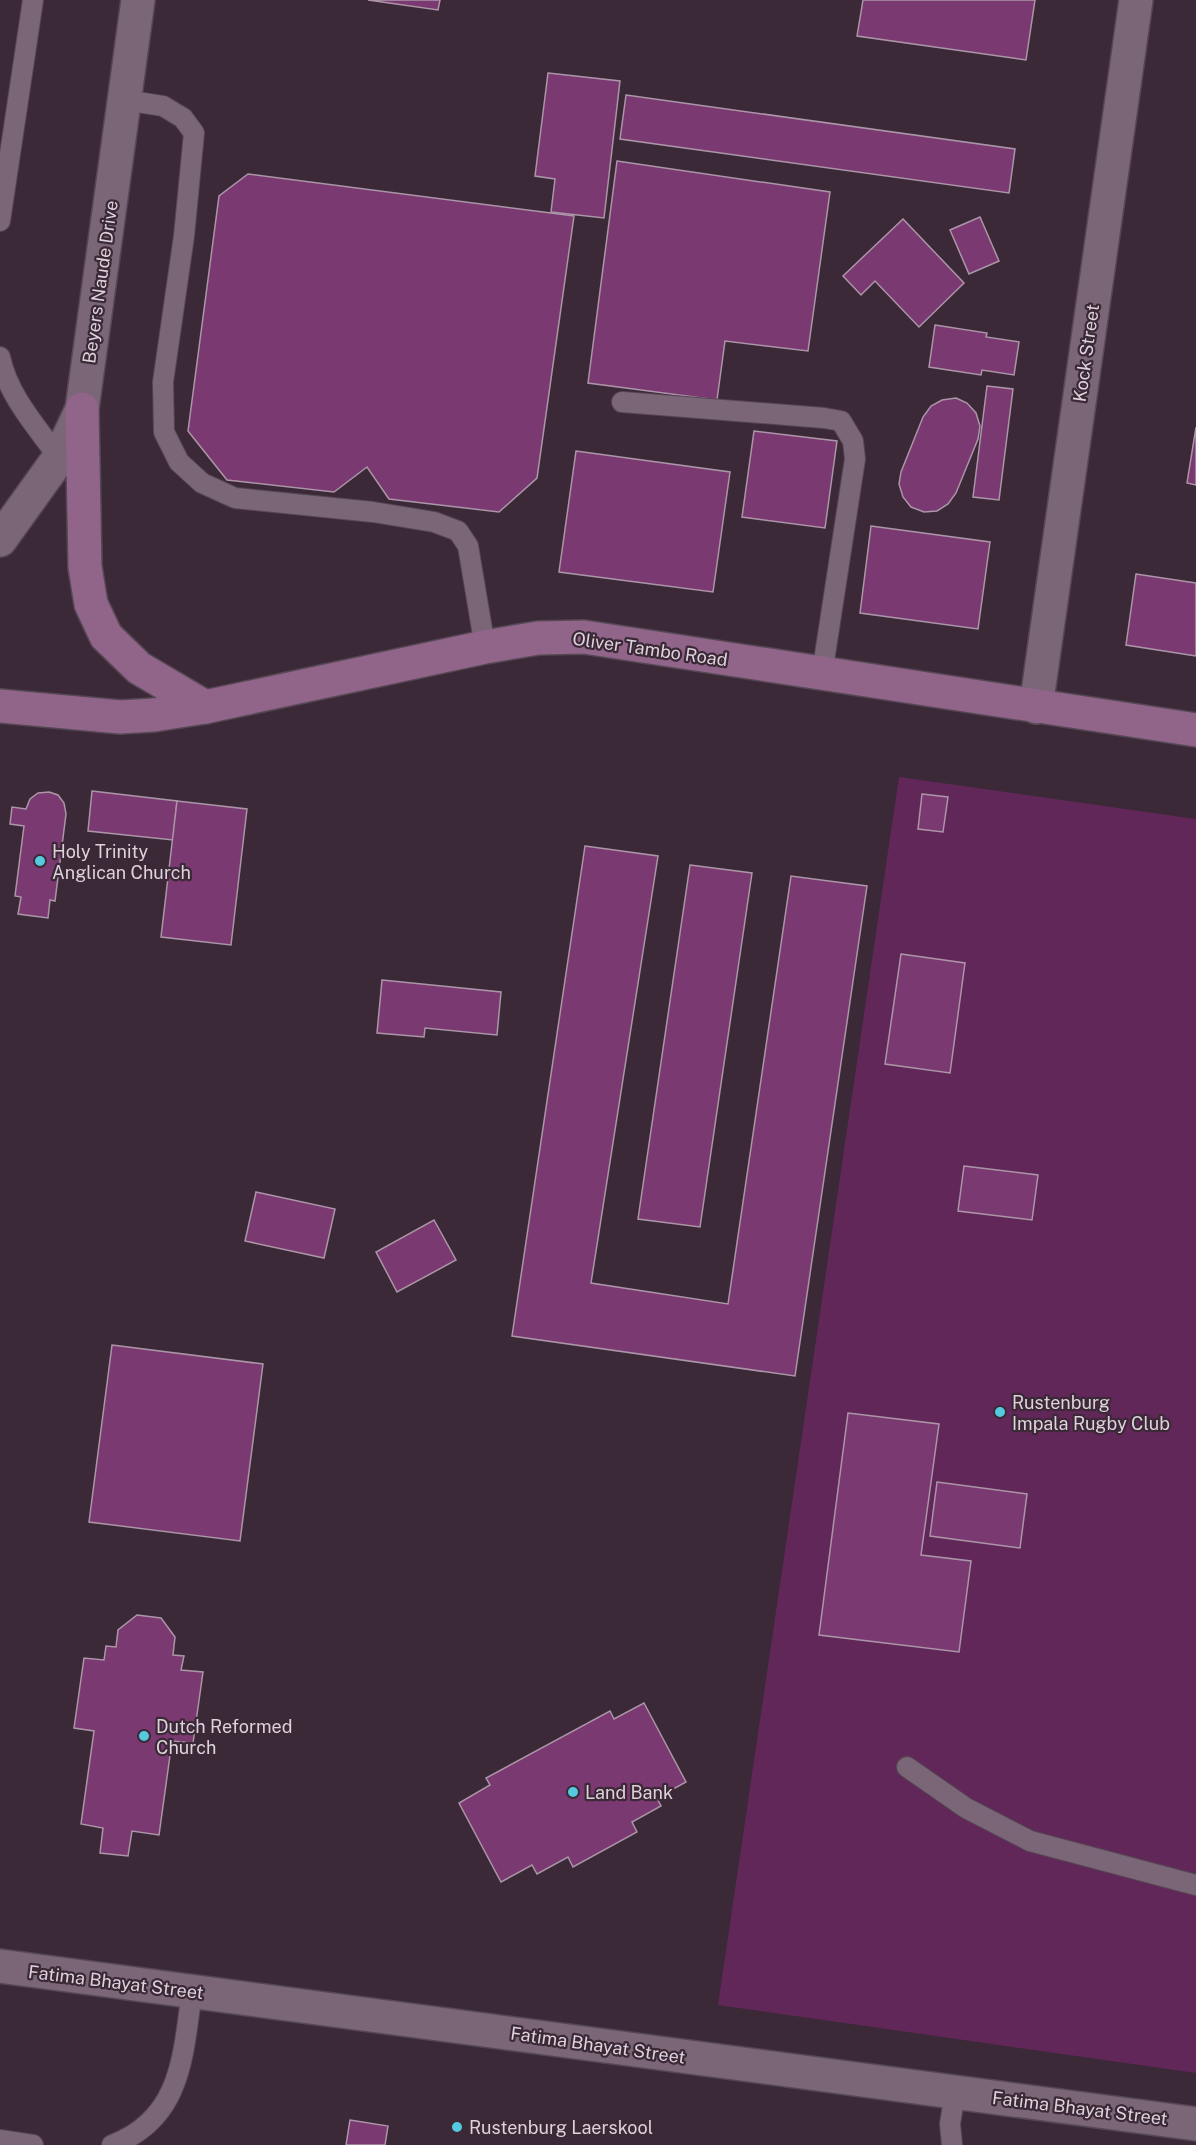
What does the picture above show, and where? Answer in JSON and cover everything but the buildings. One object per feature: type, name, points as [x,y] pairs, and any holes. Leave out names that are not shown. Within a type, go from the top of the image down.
[{"type":"main road","points":[[82,409],[85,567],[91,604],[106,636],[139,668],[205,707]]},
{"type":"main road","name":"Oliver Tambo Road","points":[[0,706],[120,717],[154,715],[205,707],[485,647],[537,638],[584,637],[1196,730]]},
{"type":"street","name":"Beyers Naude Drive","points":[[0,540],[59,458],[82,409],[138,0]]},
{"type":"street","name":"Kock Street","points":[[1036,707],[1136,0]]},
{"type":"street","name":"Fatima Bhayat Street","points":[[0,1966],[1196,2124]]},
{"type":"lane","points":[[0,221],[33,0]]},
{"type":"lane","points":[[124,100],[163,105],[183,118],[194,133],[184,236],[163,382],[164,432],[179,462],[202,483],[235,498],[373,512],[434,522],[458,531],[468,546],[485,647]]},
{"type":"lane","points":[[0,357],[3,370],[16,398],[59,458]]},
{"type":"lane","points":[[622,402],[842,421],[854,441],[855,459],[822,674]]},
{"type":"lane","points":[[907,1767],[966,1808],[1030,1842],[1196,1885]]},
{"type":"lane","points":[[123,2143],[146,2127],[162,2109],[172,2091],[180,2070],[192,1991]]},
{"type":"lane","points":[[952,2145],[950,2124],[956,2092]]},
{"type":"lane","points":[[0,2140],[33,2145]]},
{"type":"shaded area","name":"Rustenburg Impala Rugby Club","points":[[899,777],[1196,819],[1196,2073],[718,2005]]},
{"type":"place","name":"Holy Trinity Anglican Church","points":[[40,861]]},
{"type":"place","name":"Rustenburg Impala Rugby Club","points":[[1000,1412]]},
{"type":"place","name":"Dutch Reformed Church","points":[[144,1736]]},
{"type":"place","name":"Land Bank","points":[[573,1792]]},
{"type":"place","name":"Rustenburg Laerskool","points":[[457,2127]]}]
